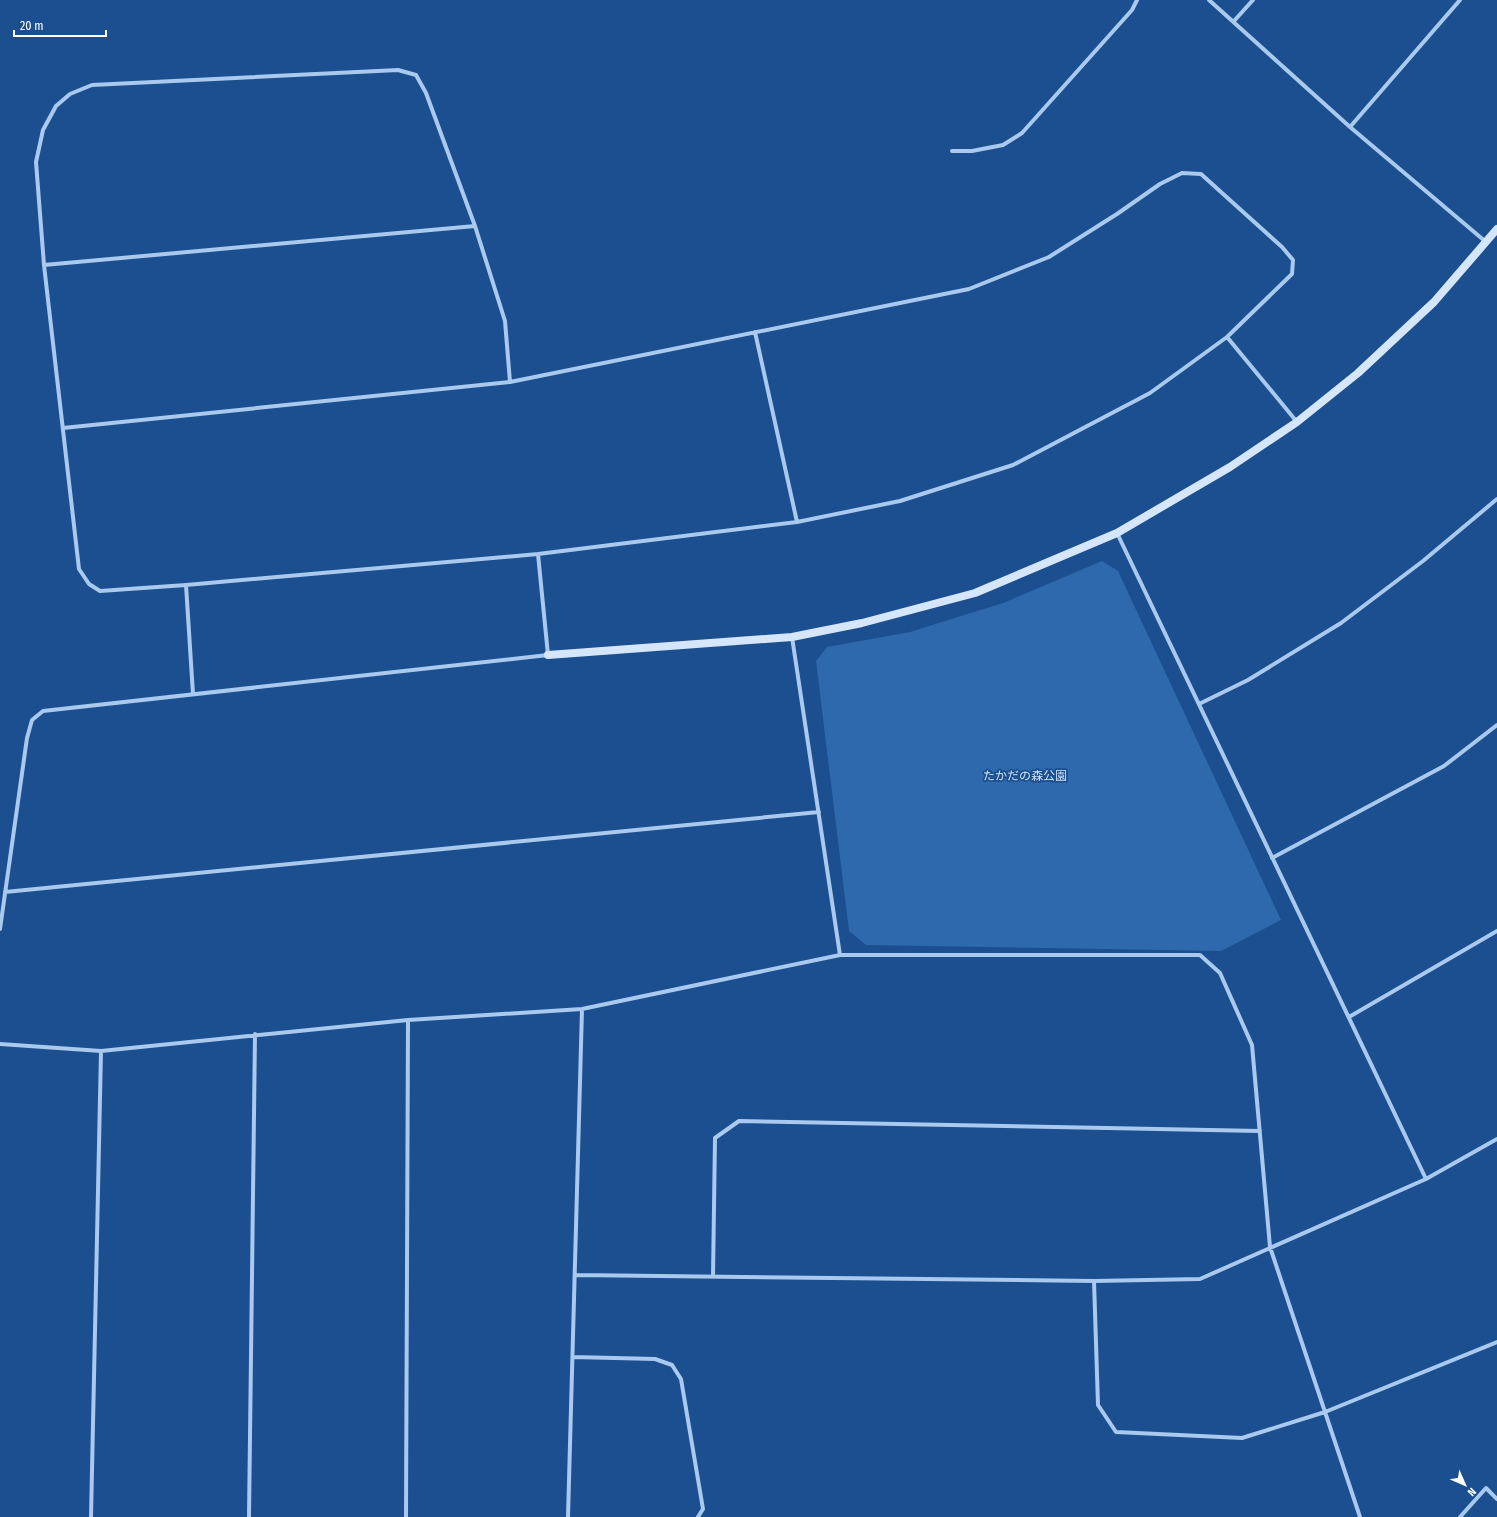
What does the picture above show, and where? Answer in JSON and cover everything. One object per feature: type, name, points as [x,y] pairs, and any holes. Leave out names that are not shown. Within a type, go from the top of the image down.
[{"type":"street","points":[[952,151],[972,151],[1003,145],[1022,133],[1132,10],[1137,0]]},
{"type":"street","points":[[1209,0],[1350,127],[1486,242]]},
{"type":"street","points":[[1234,21],[1253,0]]},
{"type":"street","points":[[1350,127],[1460,0]]},
{"type":"street","points":[[64,428],[510,382],[969,289],[1049,257],[1117,214],[1160,184],[1182,173],[1201,174],[1282,247],[1292,260],[1292,274],[1227,337],[1150,393],[1013,465],[900,501],[797,522],[538,554],[186,585],[100,591],[89,584],[79,569],[64,428],[44,265],[36,162],[43,130],[56,106],[70,94],[92,85],[398,70],[416,75],[426,92],[475,226],[504,321],[510,382]]},
{"type":"street","points":[[44,265],[475,226]]},
{"type":"street","points":[[0,929],[27,738],[32,720],[43,711],[548,655],[792,637],[862,623],[975,593],[1117,532],[1230,468],[1298,422],[1358,372],[1434,302],[1497,229]]},
{"type":"street","points":[[755,332],[797,522]]},
{"type":"street","points":[[1227,337],[1298,422]]},
{"type":"street","points":[[1199,704],[1248,680],[1341,623],[1424,561],[1497,499]]},
{"type":"street","points":[[1117,532],[1426,1179]]},
{"type":"street","points":[[538,554],[548,655]]},
{"type":"street","points":[[186,585],[193,694]]},
{"type":"street","points":[[792,637],[840,955]]},
{"type":"street","points":[[1272,858],[1444,766],[1497,725]]},
{"type":"street","points":[[5,892],[818,812]]},
{"type":"street","points":[[1348,1017],[1497,931]]},
{"type":"street","points":[[0,1044],[101,1050],[408,1020],[582,1010],[840,955],[1200,955],[1220,973],[1252,1046],[1270,1247],[1360,1517]]},
{"type":"street","points":[[568,1517],[574,1358],[582,1010]]},
{"type":"street","points":[[406,1517],[408,1020]]},
{"type":"street","points":[[249,1517],[255,1034]]},
{"type":"street","points":[[91,1517],[101,1050]]},
{"type":"street","points":[[713,1277],[715,1138],[738,1121],[1260,1131]]},
{"type":"street","points":[[576,1275],[1094,1281],[1200,1279],[1426,1179],[1497,1139]]},
{"type":"street","points":[[1094,1281],[1098,1405],[1116,1432],[1242,1438],[1324,1412],[1497,1342]]},
{"type":"street","points":[[574,1358],[655,1359],[672,1365],[681,1379],[703,1509],[698,1517]]},
{"type":"street","points":[[1460,1517],[1486,1488],[1497,1499]]},
{"type":"green space","name":"たかだの森公園","points":[[1102,561],[1118,571],[1281,920],[1221,951],[866,945],[849,931],[816,661],[827,647],[910,632],[1003,603]]}]
